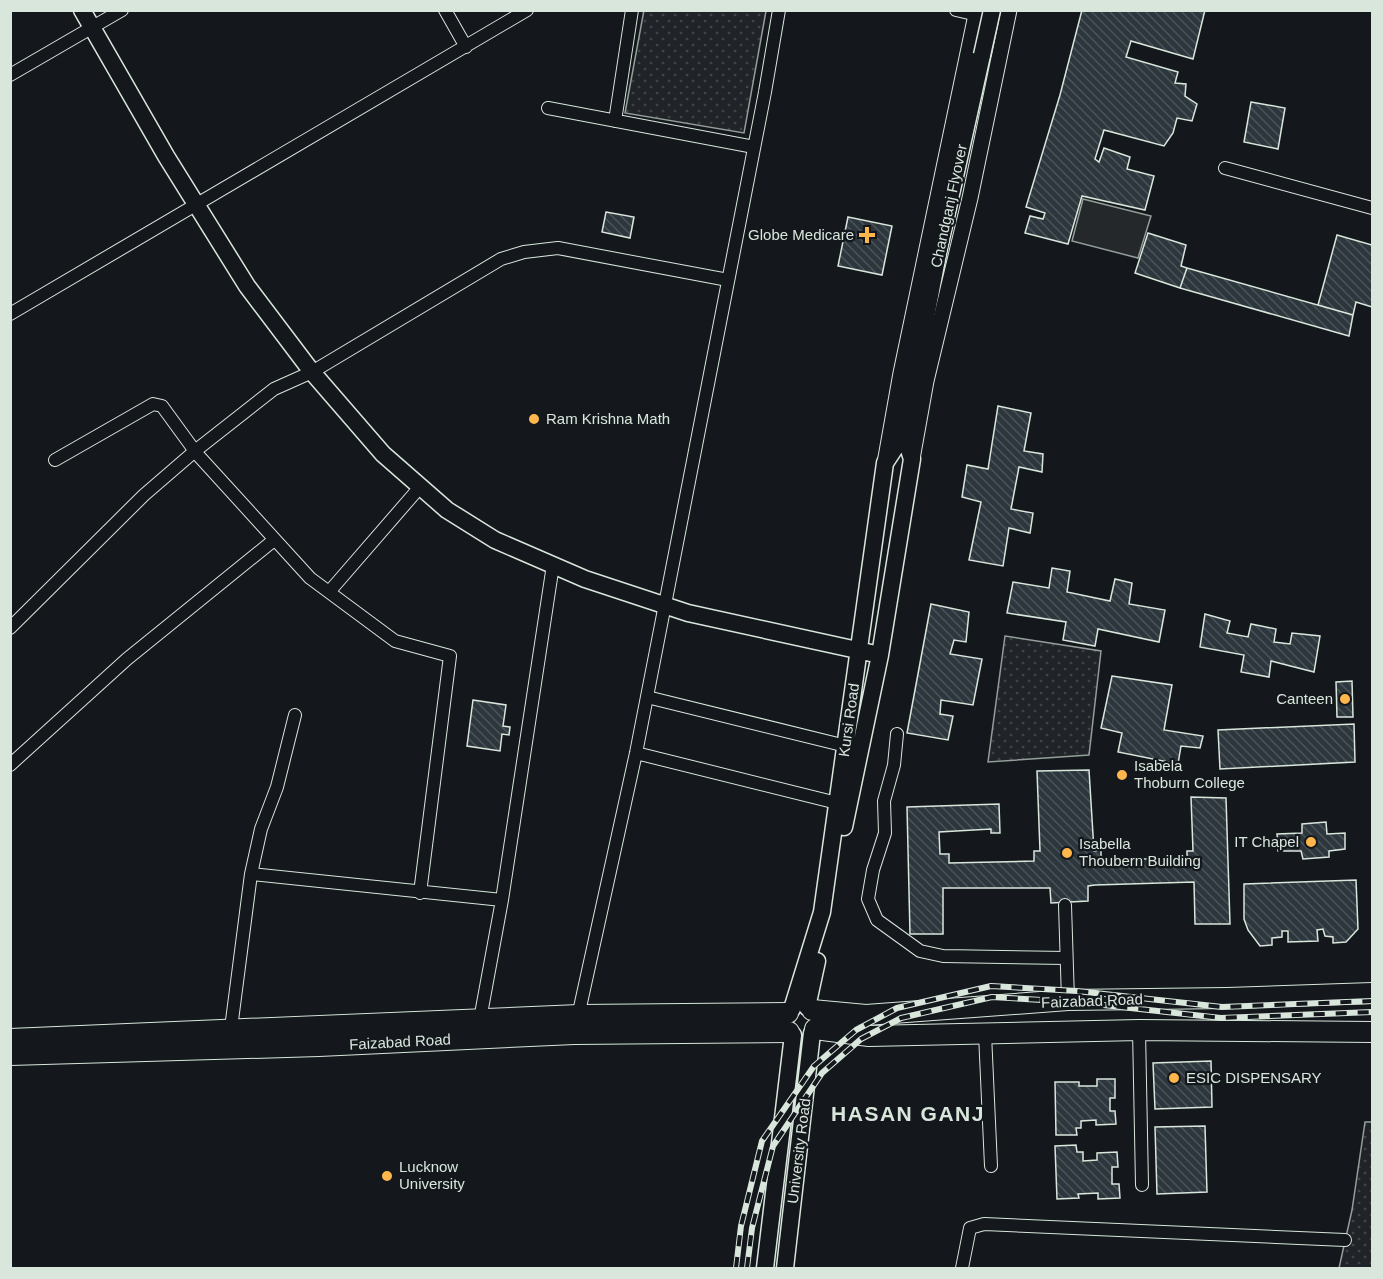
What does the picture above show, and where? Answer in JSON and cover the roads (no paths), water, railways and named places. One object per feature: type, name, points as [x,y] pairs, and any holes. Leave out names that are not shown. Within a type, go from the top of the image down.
[{"type":"main road","points":[[82,10],[196,205],[247,286],[312,372],[383,454],[447,510],[495,540],[585,579],[688,613],[880,655]]},
{"type":"main road","name":"Chandganj Flyover","points":[[910,402],[982,12]]},
{"type":"main road","name":"Kursi Road","points":[[801,1021],[822,912],[885,463],[904,434],[910,402]]},
{"type":"main road","name":"Kursi Road","points":[[801,1021],[880,655],[912,459],[904,434]]},
{"type":"main road","name":"Faizabad Road","points":[[10,1056],[231,1039],[577,1025],[801,1021],[1068,1000],[1372,993]]},
{"type":"main road","name":"Faizabad Road","points":[[801,1021],[869,1036],[1139,1030],[1372,1032]]},
{"type":"main road","name":"University Road","points":[[765,1269],[801,1021]]},
{"type":"main road","name":"University Road","points":[[785,1269],[801,1021]]},
{"type":"main road","name":"Faizabad Road","points":[[10,1039],[231,1039]]},
{"type":"street","points":[[10,75],[122,10]]},
{"type":"street","points":[[445,10],[466,47]]},
{"type":"street","points":[[10,314],[527,10]]},
{"type":"street","points":[[615,121],[632,10]]},
{"type":"street","points":[[577,1025],[636,753],[779,10]]},
{"type":"street","points":[[912,459],[926,381],[970,198],[1008,16],[956,10]]},
{"type":"street","points":[[885,463],[901,373],[982,12]]},
{"type":"street","points":[[548,108],[754,147]]},
{"type":"street","points":[[1225,168],[1372,208]]},
{"type":"street","points":[[10,628],[144,495],[195,451],[274,389],[312,372],[501,259],[524,252],[558,248],[728,280]]},
{"type":"street","points":[[55,460],[153,404],[162,406],[195,451],[310,578],[395,641],[450,656],[420,893]]},
{"type":"street","points":[[329,592],[420,487]]},
{"type":"street","points":[[10,765],[127,658],[274,540]]},
{"type":"street","points":[[478,1029],[502,900],[553,565]]},
{"type":"street","points":[[647,697],[846,746]]},
{"type":"street","points":[[231,1039],[251,874],[261,829],[277,787],[295,715]]},
{"type":"street","points":[[897,734],[894,765],[884,801],[885,833],[873,870],[868,899],[877,920],[920,951],[943,956],[1066,958]]},
{"type":"street","points":[[636,753],[837,803]]},
{"type":"street","points":[[251,874],[502,900]]},
{"type":"street","points":[[1065,905],[1068,1000]]},
{"type":"street","points":[[1139,1030],[1142,1185]]},
{"type":"street","points":[[985,1034],[991,1166]]},
{"type":"street","points":[[962,1269],[970,1228],[984,1224],[1345,1240]]},
{"type":"railway","points":[[736,1268],[741,1226],[762,1141],[814,1066],[856,1030],[897,1008],[991,986],[1077,991],[1222,1007],[1372,1001]]},
{"type":"railway","points":[[747,1268],[752,1228],[773,1146],[822,1073],[861,1039],[901,1018],[992,997],[1076,1002],[1221,1018],[1372,1012]]},
{"type":"place","name":"Globe Medicare","points":[[867,235]]},
{"type":"place","name":"Ram Krishna Math","points":[[534,419]]},
{"type":"place","name":"Canteen","points":[[1345,699]]},
{"type":"place","name":"Isabela Thoburn College","points":[[1122,775]]},
{"type":"place","name":"IT Chapel","points":[[1311,842]]},
{"type":"place","name":"Isabella Thoubern Building","points":[[1067,853]]},
{"type":"place","name":"ESIC DISPENSARY","points":[[1174,1078]]},
{"type":"place","name":"Lucknow University","points":[[387,1176]]},
{"type":"district","name":"HASAN GANJ","points":[[908,1114]]}]
